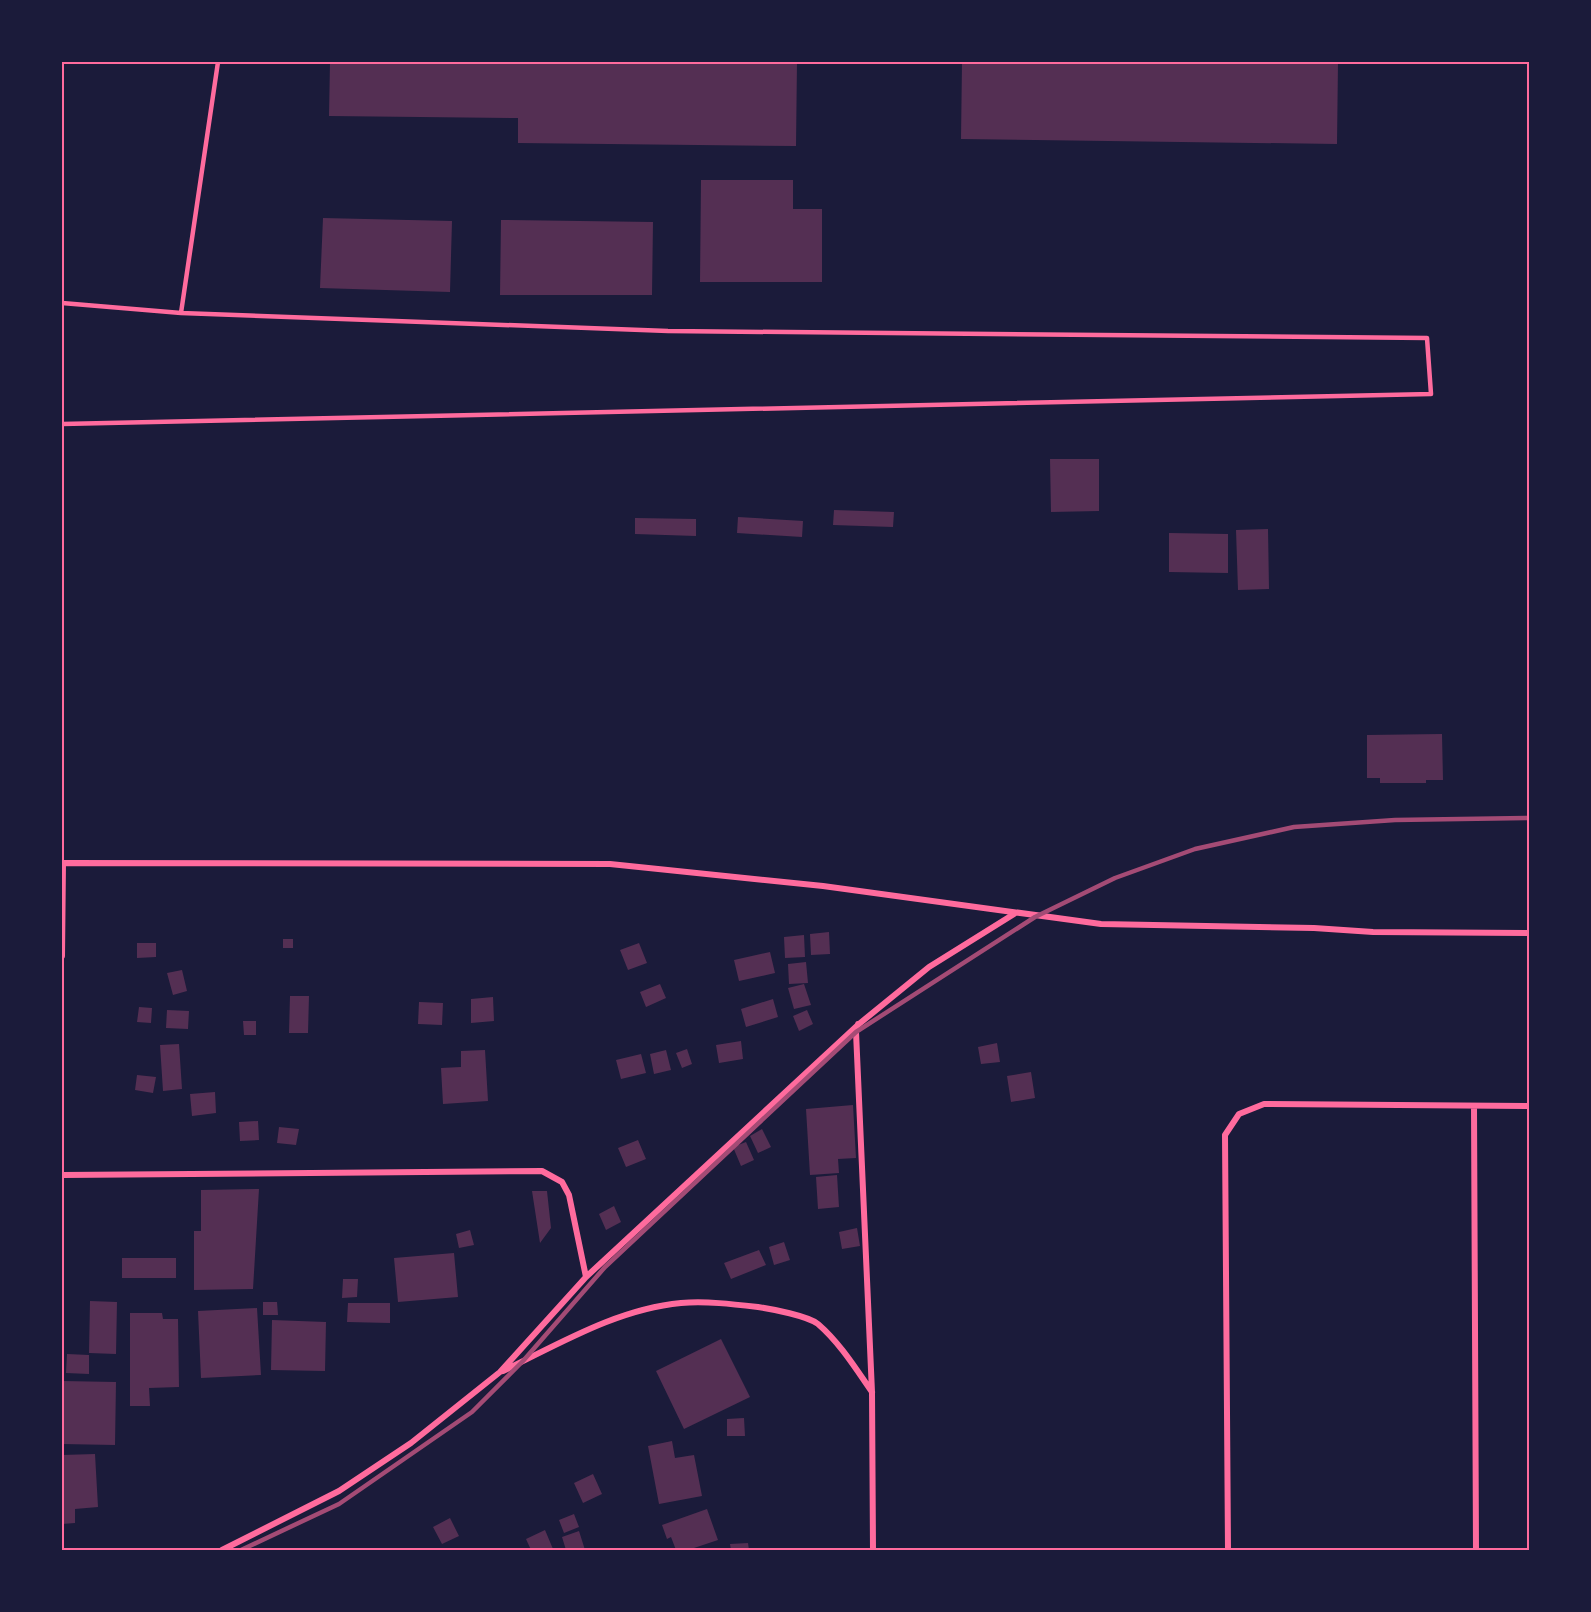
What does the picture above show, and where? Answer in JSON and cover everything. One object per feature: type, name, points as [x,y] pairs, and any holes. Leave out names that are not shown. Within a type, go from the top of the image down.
[{"type":"street","points":[[62,956],[62,863],[610,864],[823,886],[1014,914],[1101,924],[1314,928],[1373,932],[1530,933]]},
{"type":"street","points":[[222,1551],[339,1491],[411,1443],[500,1372],[586,1277],[859,1024],[929,967],[1014,914]]},
{"type":"street","points":[[859,1024],[856,1032],[873,1392],[873,1551]]},
{"type":"street","points":[[1228,1551],[1225,1135],[1239,1114],[1264,1104],[1530,1106]]},
{"type":"street","points":[[1474,1107],[1476,1551]]},
{"type":"street","points":[[62,1175],[542,1171],[554,1175],[562,1182],[569,1195],[586,1277]]},
{"type":"street","points":[[500,1372],[585,1330],[629,1314],[679,1303],[717,1303],[771,1309],[817,1323],[849,1357],[873,1392]]},
{"type":"lane","points":[[181,313],[218,62]]},
{"type":"lane","points":[[62,303],[181,313],[668,331],[1427,338],[1431,394],[62,424]]},
{"type":"building","points":[[330,62],[797,62],[796,146],[518,143],[518,118],[329,116]]},
{"type":"building","points":[[962,62],[1338,62],[1337,144],[961,139]]},
{"type":"building","points":[[701,180],[793,180],[793,209],[822,209],[822,282],[700,282]]},
{"type":"building","points":[[323,218],[452,221],[450,292],[320,288]]},
{"type":"building","points":[[501,220],[653,222],[652,295],[500,295]]},
{"type":"building","points":[[1050,459],[1099,459],[1099,511],[1051,512]]},
{"type":"building","points":[[834,510],[894,512],[893,527],[833,525]]},
{"type":"building","points":[[738,517],[803,521],[802,537],[737,533]]},
{"type":"building","points":[[635,518],[696,519],[696,536],[635,534]]},
{"type":"building","points":[[1268,529],[1269,589],[1238,590],[1236,530]]},
{"type":"building","points":[[1169,533],[1228,534],[1228,573],[1169,572]]},
{"type":"building","points":[[1442,734],[1443,780],[1426,780],[1426,783],[1380,783],[1380,778],[1367,778],[1367,735]]},
{"type":"building","points":[[829,932],[830,954],[811,955],[810,934]]},
{"type":"building","points":[[804,935],[805,957],[785,958],[784,937]]},
{"type":"building","points":[[283,939],[293,939],[293,948],[283,948]]},
{"type":"building","points":[[137,943],[156,943],[156,957],[137,958]]},
{"type":"building","points":[[639,943],[647,963],[628,970],[620,950]]},
{"type":"building","points":[[770,952],[775,973],[739,981],[734,960]]},
{"type":"building","points":[[806,962],[808,983],[789,984],[788,964]]},
{"type":"building","points":[[182,970],[187,991],[173,995],[167,973]]},
{"type":"building","points":[[660,984],[666,998],[646,1007],[640,992]]},
{"type":"building","points":[[804,984],[811,1005],[794,1009],[788,988]]},
{"type":"building","points":[[290,996],[309,996],[308,1033],[289,1033]]},
{"type":"building","points":[[493,997],[494,1021],[471,1023],[471,999]]},
{"type":"building","points":[[773,999],[778,1017],[746,1027],[741,1009]]},
{"type":"building","points":[[419,1002],[443,1003],[442,1025],[418,1024]]},
{"type":"building","points":[[139,1007],[152,1008],[151,1023],[137,1022]]},
{"type":"building","points":[[167,1010],[189,1011],[188,1029],[166,1028]]},
{"type":"building","points":[[807,1010],[813,1024],[799,1031],[793,1016]]},
{"type":"building","points":[[243,1021],[256,1021],[256,1035],[244,1035]]},
{"type":"building","points":[[741,1041],[743,1059],[719,1063],[716,1045]]},
{"type":"building","points":[[997,1043],[1000,1062],[981,1064],[978,1047]]},
{"type":"building","points":[[179,1044],[182,1089],[163,1091],[160,1045]]},
{"type":"building","points":[[687,1049],[692,1064],[682,1068],[676,1053]]},
{"type":"building","points":[[485,1050],[488,1101],[443,1104],[441,1068],[461,1067],[461,1051]]},
{"type":"building","points":[[666,1050],[671,1070],[654,1074],[650,1054]]},
{"type":"building","points":[[641,1054],[646,1073],[621,1079],[616,1060]]},
{"type":"building","points":[[1031,1072],[1035,1098],[1011,1102],[1007,1076]]},
{"type":"building","points":[[137,1075],[156,1077],[153,1093],[135,1090]]},
{"type":"building","points":[[215,1092],[216,1113],[192,1116],[190,1094]]},
{"type":"building","points":[[853,1105],[856,1158],[838,1159],[839,1173],[810,1175],[806,1109]]},
{"type":"building","points":[[258,1121],[259,1140],[240,1141],[239,1122]]},
{"type":"building","points":[[279,1127],[299,1129],[296,1145],[277,1143]]},
{"type":"building","points":[[762,1129],[771,1147],[758,1153],[750,1136]]},
{"type":"building","points":[[638,1140],[646,1159],[626,1167],[618,1148]]},
{"type":"building","points":[[746,1142],[754,1160],[741,1166],[733,1147]]},
{"type":"building","points":[[837,1175],[839,1207],[818,1209],[816,1177]]},
{"type":"building","points":[[259,1189],[253,1289],[194,1290],[194,1231],[201,1231],[201,1190]]},
{"type":"building","points":[[532,1191],[547,1191],[551,1228],[540,1243]]},
{"type":"building","points":[[614,1206],[621,1222],[606,1230],[599,1214]]},
{"type":"building","points":[[857,1228],[860,1246],[842,1249],[839,1232]]},
{"type":"building","points":[[470,1230],[474,1245],[459,1248],[456,1234]]},
{"type":"building","points":[[784,1242],[790,1260],[774,1265],[769,1247]]},
{"type":"building","points":[[759,1250],[766,1265],[731,1279],[724,1263]]},
{"type":"building","points":[[454,1253],[458,1297],[398,1302],[394,1258]]},
{"type":"building","points":[[122,1258],[176,1258],[176,1278],[122,1278]]},
{"type":"building","points":[[343,1279],[358,1279],[357,1297],[342,1298]]},
{"type":"building","points":[[90,1301],[117,1302],[116,1354],[89,1353]]},
{"type":"building","points":[[263,1302],[277,1302],[278,1315],[263,1315]]},
{"type":"building","points":[[348,1303],[390,1303],[390,1323],[347,1322]]},
{"type":"building","points":[[257,1308],[261,1375],[201,1378],[198,1311]]},
{"type":"building","points":[[130,1313],[162,1313],[163,1319],[178,1319],[179,1387],[149,1388],[150,1406],[130,1406]]},
{"type":"building","points":[[272,1320],[326,1322],[325,1371],[271,1370]]},
{"type":"building","points":[[721,1339],[750,1397],[684,1429],[656,1371]]},
{"type":"building","points":[[67,1354],[89,1355],[89,1374],[66,1373]]},
{"type":"building","points":[[62,1381],[116,1382],[115,1445],[62,1444]]},
{"type":"building","points":[[744,1418],[745,1436],[727,1436],[727,1419]]},
{"type":"building","points":[[672,1441],[675,1458],[694,1455],[702,1496],[659,1504],[648,1446]]},
{"type":"building","points":[[95,1454],[98,1507],[75,1509],[75,1523],[62,1524],[62,1455]]},
{"type":"building","points":[[593,1474],[602,1494],[583,1503],[574,1483]]},
{"type":"building","points":[[707,1509],[718,1540],[688,1550],[676,1550],[671,1537],[667,1539],[662,1525]]},
{"type":"building","points":[[574,1514],[579,1527],[564,1533],[559,1520]]},
{"type":"building","points":[[450,1518],[459,1536],[442,1544],[433,1527]]},
{"type":"building","points":[[545,1530],[553,1549],[531,1550],[526,1539]]},
{"type":"building","points":[[579,1531],[585,1550],[566,1550],[562,1537]]},
{"type":"building","points":[[748,1543],[749,1550],[731,1550],[730,1544]]},
{"type":"railway","points":[[241,1550],[339,1504],[472,1412],[523,1361],[605,1267],[856,1032],[1035,917],[1115,878],[1195,849],[1294,827],[1395,820],[1530,818]]}]
